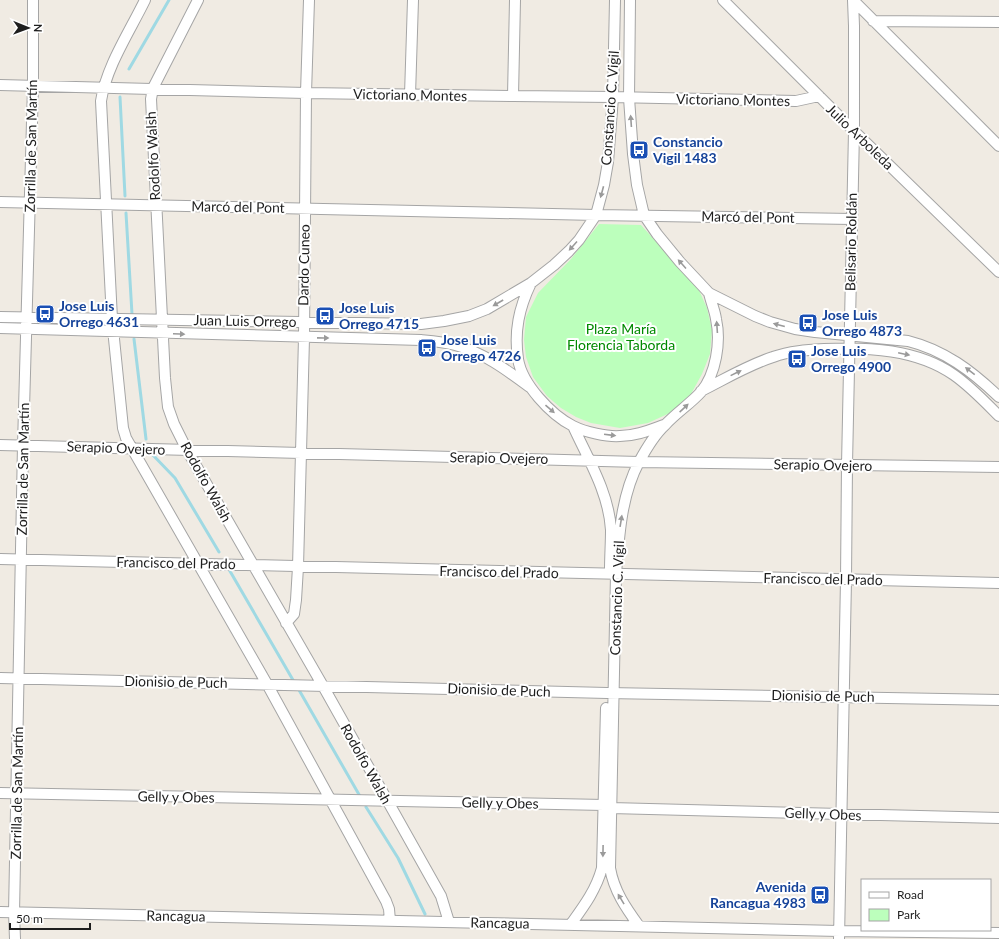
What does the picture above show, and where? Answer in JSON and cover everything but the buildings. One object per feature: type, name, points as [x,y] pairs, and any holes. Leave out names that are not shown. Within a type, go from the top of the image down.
[{"type":"street","name":"Zorrilla de San Martín","points":[[15,939],[16,794],[23,445],[33,86],[33,0]]},
{"type":"street","points":[[145,0],[103,87],[101,111],[112,319],[123,428],[131,448],[267,684],[386,900],[389,909],[390,921]]},
{"type":"street","name":"Rodolfo Walsh","points":[[198,0],[153,88],[150,108],[161,319],[168,407],[174,424],[187,450],[323,686],[441,896],[449,922]]},
{"type":"street","name":"Dardo Cuneo","points":[[286,622],[294,614],[298,567],[304,338],[306,93],[309,0]]},
{"type":"street","points":[[410,95],[413,0]]},
{"type":"street","points":[[514,96],[515,0]]},
{"type":"street","name":"Constancio C. Vigil","points":[[596,215],[608,162],[613,97],[615,0]]},
{"type":"street","name":"Constancio C. Vigil","points":[[630,0],[629,98],[636,179],[644,215]]},
{"type":"street","name":"Julio Arboleda","points":[[723,0],[818,96],[999,272]]},
{"type":"street","points":[[853,0],[999,146]]},
{"type":"street","name":"Belisario Roldán","points":[[839,935],[854,131],[853,0]]},
{"type":"street","points":[[873,21],[999,22]]},
{"type":"street","name":"Victoriano Montes","points":[[0,85],[306,93],[796,101],[818,96]]},
{"type":"street","name":"Marcó del Pont","points":[[0,202],[852,219]]},
{"type":"street","name":"Juan Luis Orrego","points":[[0,317],[421,324],[444,321],[469,316],[487,309],[531,283],[569,251],[579,240],[596,215]]},
{"type":"street","points":[[644,215],[657,234],[708,293],[736,308],[770,322],[795,329],[908,340],[920,344],[950,357],[987,385],[999,397]]},
{"type":"street","points":[[531,283],[523,300],[518,318],[518,361],[531,388],[545,406],[573,426],[599,434],[619,437],[639,434],[665,425]]},
{"type":"street","name":"Constancio C. Vigil","points":[[613,574],[623,509],[631,478],[649,445],[665,425],[702,391],[710,377],[718,339],[716,320],[708,293]]},
{"type":"street","name":"Juan Luis Orrego","points":[[0,328],[304,338],[421,340],[456,345],[479,354],[531,388]]},
{"type":"street","points":[[702,391],[774,356],[805,351],[849,348],[885,350],[908,355],[928,362],[953,375],[972,390],[999,416]]},
{"type":"street","points":[[987,385],[999,386]]},
{"type":"street","name":"Constancio C. Vigil","points":[[573,426],[604,496],[611,529],[613,574],[608,806],[610,868],[616,891],[640,926]]},
{"type":"street","name":"Serapio Ovejero","points":[[0,445],[639,462],[999,467]]},
{"type":"street","name":"Francisco del Prado","points":[[0,559],[999,583]]},
{"type":"street","name":"Dionisio de Puch","points":[[0,678],[610,693],[999,700]]},
{"type":"street","name":"Gelly y Obes","points":[[0,793],[387,800],[999,818]]},
{"type":"street","name":"Constancio C. Vigil","points":[[571,924],[593,893],[598,881],[602,868],[608,806]]},
{"type":"street","name":"Rancagua","points":[[0,912],[571,924],[839,935],[994,933]]},
{"type":"street","points":[[994,933],[999,927]]},
{"type":"green space","name":"Plaza María Florencia Taborda","points":[[599,224],[641,225],[698,288],[707,308],[712,330],[710,354],[702,374],[691,394],[672,412],[648,423],[620,428],[591,423],[576,417],[561,408],[547,396],[533,377],[526,357],[524,340],[526,317],[538,293],[571,259]]},
{"type":"waterway","points":[[129,69],[169,0]]},
{"type":"waterway","points":[[120,97],[125,196]]},
{"type":"waterway","points":[[126,213],[132,314]]},
{"type":"waterway","points":[[134,339],[146,439]]},
{"type":"waterway","points":[[150,452],[175,478],[219,552]]},
{"type":"waterway","points":[[227,566],[293,680]]},
{"type":"waterway","points":[[299,690],[361,798]]},
{"type":"waterway","points":[[366,807],[398,858],[425,914]]},
{"type":"place","name":"Constancio Vigil 1483","points":[[639,150]]},
{"type":"place","name":"Jose Luis Orrego 4631","points":[[45,314]]},
{"type":"place","name":"Jose Luis Orrego 4715","points":[[325,316]]},
{"type":"place","name":"Jose Luis Orrego 4873","points":[[808,323]]},
{"type":"place","name":"Jose Luis Orrego 4726","points":[[427,348]]},
{"type":"place","name":"Jose Luis Orrego 4900","points":[[797,359]]},
{"type":"place","name":"Avenida Rancagua 4983","points":[[820,895]]}]
